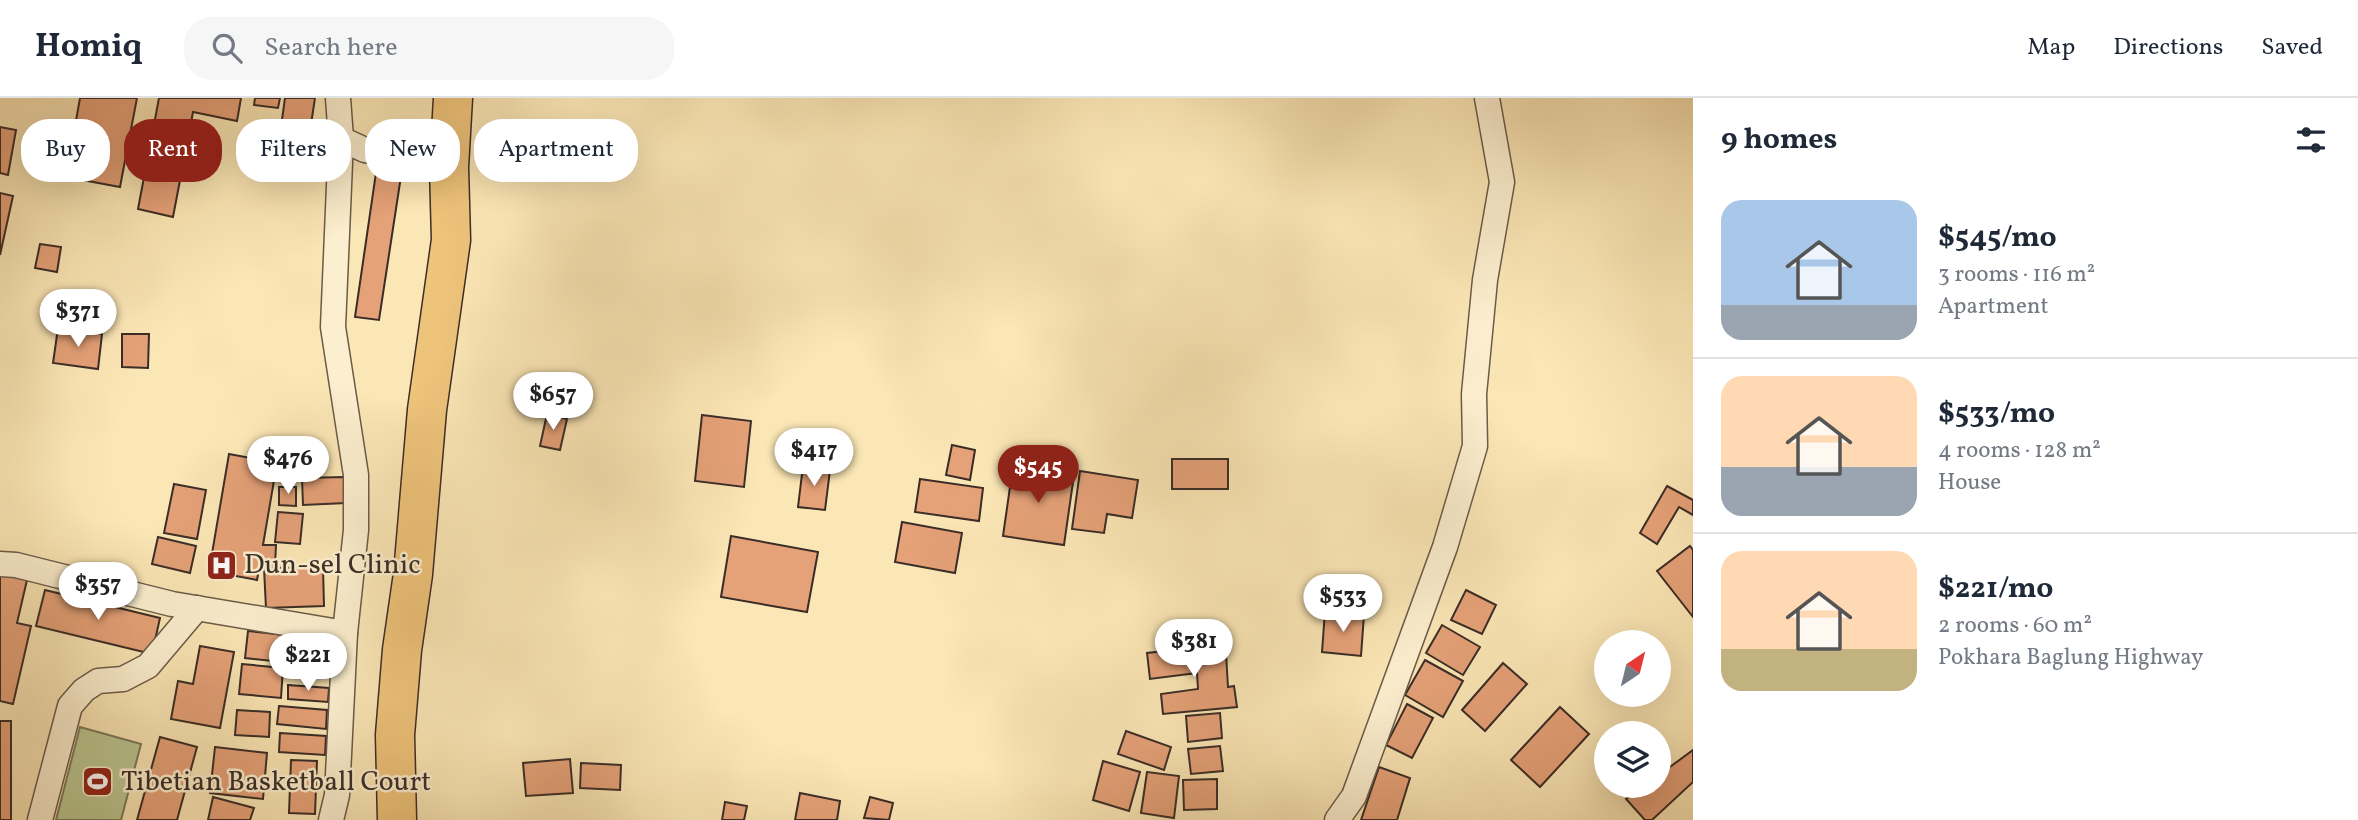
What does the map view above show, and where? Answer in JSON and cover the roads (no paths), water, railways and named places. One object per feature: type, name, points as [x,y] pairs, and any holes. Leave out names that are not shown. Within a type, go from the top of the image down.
[{"type":"highway","points":[[452,119],[453,98]]},
{"type":"highway","points":[[397,820],[395,735],[402,650],[413,575],[426,410],[451,240],[449,182]]},
{"type":"street","points":[[338,98],[340,119]]},
{"type":"street","points":[[1337,820],[1354,796],[1445,547],[1475,446],[1474,394],[1485,280],[1502,182],[1487,98]]},
{"type":"street","points":[[331,820],[337,795],[345,633],[356,530],[356,475],[333,327],[339,182]]},
{"type":"street","points":[[0,564],[16,565],[172,604],[345,633]]},
{"type":"street","points":[[40,820],[70,706],[84,690],[98,681],[123,679],[148,666],[197,608]]},
{"type":"place","name":"Dun-sel Clinic","points":[[221,565]]},
{"type":"place","name":"Tibetian Basketball Court","points":[[98,782]]}]
